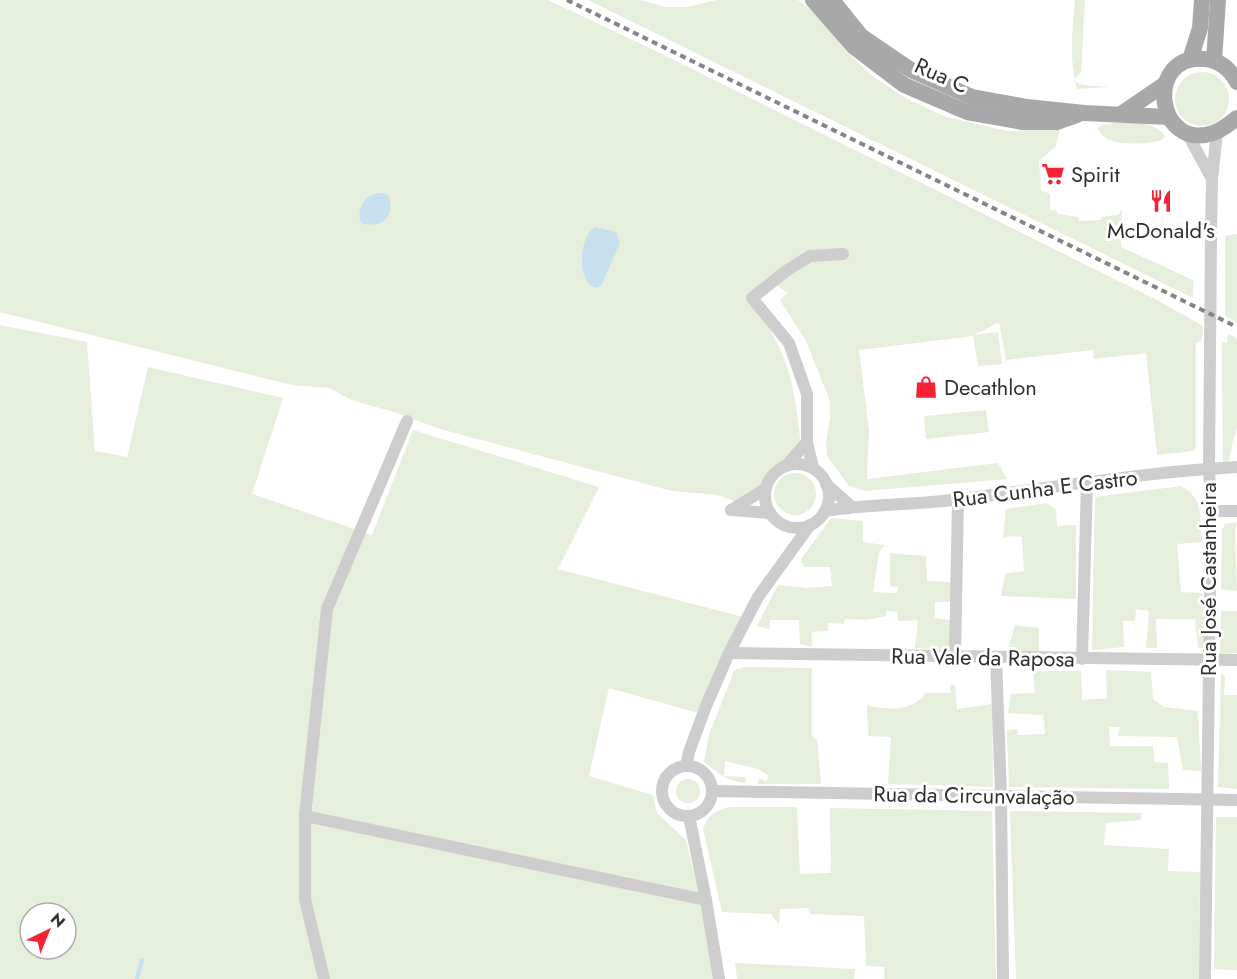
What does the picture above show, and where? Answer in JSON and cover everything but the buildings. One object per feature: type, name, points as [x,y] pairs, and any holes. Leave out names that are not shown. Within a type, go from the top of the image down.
[{"type":"main road","name":"Rua C","points":[[813,0],[854,47],[904,85],[946,103],[967,111],[1023,122],[1057,122],[1084,113]]},
{"type":"main road","points":[[825,0],[861,36]]},
{"type":"main road","name":"Rua C","points":[[832,0],[861,36],[911,70],[972,97],[1027,107],[1084,113],[1169,117]]},
{"type":"main road","points":[[1190,60],[1200,28],[1202,0]]},
{"type":"main road","points":[[1214,61],[1218,0]]},
{"type":"main road","points":[[1230,121],[1203,135],[1187,133],[1175,125],[1169,117],[1163,99],[1165,84],[1173,71],[1190,60],[1200,58],[1214,61],[1235,77]]},
{"type":"main road","points":[[1121,114],[1165,84]]},
{"type":"street","name":"Rua José Castanheira","points":[[1205,979],[1211,511],[1209,468],[1212,179],[1230,121]]},
{"type":"street","name":"Rua José Castanheira","points":[[1187,133],[1212,179]]},
{"type":"street","points":[[813,468],[807,442],[807,394],[789,343],[752,298],[786,271],[810,256],[843,254]]},
{"type":"street","points":[[324,979],[305,899],[305,816],[327,609],[407,421]]},
{"type":"street","points":[[807,442],[786,466],[776,471],[770,479],[765,489],[766,506],[782,524],[800,528],[810,525],[825,511],[828,502],[826,484]]},
{"type":"street","points":[[786,466],[804,465],[813,468],[826,484],[852,507]]},
{"type":"street","name":"Rua Cunha E Castro","points":[[825,511],[958,500],[1087,482],[1237,466]]},
{"type":"street","points":[[1082,658],[1087,482]]},
{"type":"street","points":[[765,489],[731,510],[770,513]]},
{"type":"street","points":[[955,657],[958,500]]},
{"type":"street","points":[[1211,511],[1237,511]]},
{"type":"street","points":[[686,766],[702,715],[729,653],[758,597],[810,525]]},
{"type":"street","points":[[789,527],[796,546]]},
{"type":"street","name":"Rua Vale da Raposa","points":[[729,653],[1237,660]]},
{"type":"street","points":[[996,657],[1001,795],[1003,979]]},
{"type":"street","points":[[686,766],[701,770],[707,776],[712,791],[711,798],[703,810],[689,816],[681,815],[668,807],[662,792],[662,784],[671,771],[686,766]]},
{"type":"street","name":"Rua da Circunvalação","points":[[712,791],[1237,800]]},
{"type":"street","points":[[305,816],[706,900]]},
{"type":"street","points":[[689,816],[719,979]]},
{"type":"green space","points":[[0,0],[548,0],[660,53],[1157,300],[1203,326],[1202,340],[1196,343],[1196,447],[1193,451],[1157,455],[1146,353],[1094,359],[1093,350],[1006,360],[999,322],[974,335],[998,332],[1002,364],[978,366],[973,336],[859,350],[869,431],[867,479],[998,463],[1007,479],[865,491],[849,486],[827,456],[830,401],[806,341],[780,300],[788,293],[772,282],[752,298],[776,341],[788,370],[801,446],[786,466],[773,469],[751,500],[740,503],[717,495],[672,491],[440,429],[394,412],[351,400],[330,388],[292,385],[0,312]]},
{"type":"green space","points":[[588,0],[641,0],[665,7],[686,7],[717,0],[798,0],[815,13],[846,51],[872,76],[907,99],[946,117],[1007,131],[1060,129],[1056,146],[1039,161],[1041,190],[1050,194],[1050,210],[1056,210],[1058,214],[1079,217],[1079,221],[1101,220],[1101,217],[1118,215],[1122,209],[1121,247],[1193,280],[1193,298]]},
{"type":"green space","points":[[1075,0],[1085,0],[1081,72],[1075,80],[1072,45]]},
{"type":"green space","points":[[1202,72],[1212,74],[1221,80],[1227,89],[1229,99],[1227,109],[1221,118],[1212,124],[1202,126],[1192,124],[1183,118],[1177,109],[1175,99],[1177,89],[1183,80],[1192,74]]},
{"type":"green space","points":[[1075,82],[1083,85],[1110,87],[1077,89]]},
{"type":"green space","points":[[1111,123],[1147,124],[1165,136],[1162,140],[1146,143],[1115,142],[1101,134],[1098,127]]},
{"type":"green space","points":[[1237,234],[1237,322],[1225,316],[1225,236]]},
{"type":"green space","points":[[0,325],[87,342],[95,451],[127,457],[148,367],[283,398],[252,494],[372,535],[413,430],[599,487],[558,569],[743,617],[698,713],[609,688],[589,776],[653,795],[657,813],[686,840],[706,923],[715,979],[0,979]]},
{"type":"green space","points":[[1228,334],[1237,338],[1237,427],[1228,463],[1223,462],[1222,341],[1227,343]]},
{"type":"green space","points":[[986,410],[989,432],[926,439],[924,416]]},
{"type":"green space","points":[[795,473],[810,479],[816,494],[810,509],[795,515],[780,509],[774,494],[780,479]]},
{"type":"green space","points":[[1181,486],[1194,496],[1201,517],[1202,542],[1177,544],[1181,592],[1203,593],[1204,648],[1198,648],[1195,619],[1156,619],[1157,648],[1146,648],[1149,611],[1136,609],[1135,621],[1123,621],[1124,647],[1092,650],[1095,497]]},
{"type":"green space","points":[[1047,503],[1056,510],[1057,526],[1076,525],[1076,599],[1001,596],[1005,574],[1024,571],[1022,537],[1003,538],[1006,509]]},
{"type":"green space","points":[[831,518],[863,521],[863,542],[884,545],[879,553],[873,592],[897,593],[898,587],[890,586],[890,553],[926,556],[927,581],[951,582],[950,602],[935,602],[935,618],[950,620],[950,650],[915,648],[918,620],[898,621],[897,612],[886,611],[886,616],[867,620],[845,619],[844,624],[828,623],[828,631],[812,632],[812,647],[800,644],[799,620],[770,620],[770,629],[757,626],[778,585],[807,588],[832,586],[830,567],[804,567],[801,559]]},
{"type":"green space","points":[[1237,522],[1235,530],[1237,591],[1221,589],[1222,530],[1225,524]]},
{"type":"green space","points":[[1221,611],[1237,611],[1237,653],[1220,654]]},
{"type":"green space","points":[[1015,625],[1039,628],[1039,652],[1007,653]]},
{"type":"green space","points":[[743,667],[812,668],[812,735],[817,740],[821,784],[758,784],[759,778],[767,782],[768,775],[758,769],[725,761],[724,776],[704,762],[709,735],[734,671]]},
{"type":"green space","points":[[1106,670],[1151,672],[1153,699],[1164,707],[1198,711],[1201,771],[1183,770],[1177,737],[1118,736],[1119,727],[1109,727],[1110,746],[1153,746],[1154,762],[1168,763],[1169,789],[1009,787],[1007,730],[1017,729],[1018,735],[1045,734],[1043,715],[1008,713],[1011,694],[1035,693],[1033,671],[1081,671],[1082,700],[1107,698]]},
{"type":"green space","points":[[1221,673],[1225,676],[1224,695],[1237,695],[1237,789],[1218,787]]},
{"type":"green space","points":[[950,685],[955,685],[957,709],[992,704],[993,787],[888,784],[891,737],[868,736],[867,705],[890,709],[899,708],[915,703],[925,693],[951,693]]},
{"type":"green space","points":[[724,776],[745,777],[746,783]]},
{"type":"green space","points":[[688,779],[696,783],[700,791],[696,799],[688,803],[680,799],[676,791],[680,783]]},
{"type":"green space","points":[[730,807],[797,807],[800,874],[831,873],[830,808],[992,811],[996,979],[884,979],[884,967],[866,966],[864,916],[810,914],[808,908],[780,909],[779,925],[771,914],[722,912],[703,829],[713,814]]},
{"type":"green space","points":[[1010,811],[1142,813],[1141,820],[1106,823],[1104,845],[1169,849],[1168,871],[1200,872],[1199,979],[1016,979]]},
{"type":"green space","points":[[1216,817],[1237,817],[1237,970],[1214,969]]},
{"type":"green space","points":[[735,963],[855,969],[854,979],[737,979]]},
{"type":"water","points":[[379,193],[387,194],[390,201],[391,208],[386,219],[369,225],[361,223],[362,204],[369,197]]},
{"type":"water","points":[[595,227],[616,232],[620,243],[601,286],[595,288],[585,276],[582,258],[586,240]]},
{"type":"waterway","points":[[137,979],[142,960]]},
{"type":"railway","points":[[567,0],[1237,327]]},
{"type":"place","name":"Spirit","points":[[1053,174]]},
{"type":"place","name":"McDonald's","points":[[1161,201]]},
{"type":"place","name":"Decathlon","points":[[926,387]]}]
